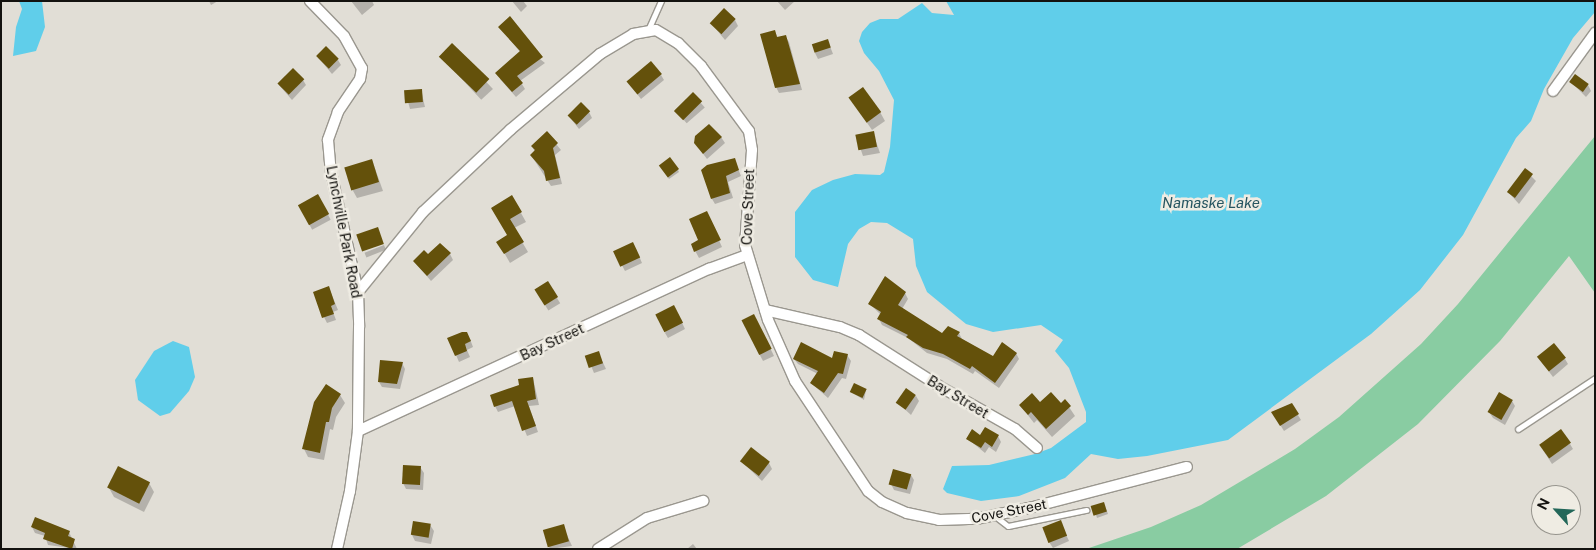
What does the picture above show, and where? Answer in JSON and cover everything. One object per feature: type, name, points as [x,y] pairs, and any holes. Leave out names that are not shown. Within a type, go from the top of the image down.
[{"type":"street","name":"Lynchville Park Road","points":[[310,1],[344,36],[362,68],[358,84],[333,123],[328,149],[358,292],[358,431],[350,491],[337,549]]},
{"type":"street","points":[[358,292],[423,212],[510,130],[600,54],[633,34],[648,30]]},
{"type":"street","name":"Cove Street","points":[[648,30],[664,32],[686,50],[735,107],[749,131],[752,150],[744,235],[747,255],[774,339],[795,381],[868,491],[894,509],[926,517],[957,520],[996,516],[1187,467]]},
{"type":"street","points":[[1553,90],[1595,33]]},
{"type":"street","name":"Bay Street","points":[[358,431],[709,270],[747,255]]},
{"type":"street","name":"Bay Street","points":[[765,310],[850,330],[1015,429],[1037,448]]},
{"type":"street","points":[[598,549],[647,518],[703,502]]},
{"type":"lane","points":[[648,30],[661,1]]},
{"type":"lane","points":[[1518,430],[1595,378]]},
{"type":"lane","points":[[996,516],[1008,526],[1086,510]]},
{"type":"green space","points":[[1595,136],[1595,293],[1569,256],[1500,341],[1418,424],[1326,496],[1237,549],[1086,549],[1151,527],[1201,505],[1295,449],[1339,417],[1421,344],[1458,304]]},
{"type":"water","points":[[19,1],[42,1],[45,27],[36,51],[13,56],[16,27],[22,9]]},
{"type":"water","name":"Namaske Lake","points":[[946,1],[1595,1],[1595,12],[1573,38],[1544,89],[1531,121],[1516,138],[1463,235],[1420,290],[1371,334],[1228,440],[1147,456],[1118,459],[1091,454],[1065,478],[1019,496],[981,501],[947,493],[943,489],[952,466],[989,465],[1035,454],[1051,448],[1086,422],[1086,412],[1069,368],[1055,351],[1063,340],[1041,325],[993,332],[966,324],[927,292],[916,266],[913,239],[887,223],[871,222],[859,229],[848,244],[838,287],[813,280],[795,257],[795,212],[812,190],[833,180],[855,174],[880,175],[884,172],[890,147],[894,100],[879,71],[864,53],[859,41],[862,32],[870,23],[880,19],[898,19],[922,3],[932,13],[954,15]]},
{"type":"water","points":[[173,341],[189,347],[195,377],[189,391],[170,413],[160,416],[138,400],[135,380],[154,351]]},
{"type":"building","points":[[724,8],[736,19],[721,34],[710,23]]},
{"type":"building","points":[[510,16],[543,57],[517,76],[523,83],[512,92],[495,73],[520,51],[498,27]]},
{"type":"building","points":[[775,30],[777,37],[786,35],[800,84],[775,88],[760,34]]},
{"type":"building","points":[[828,39],[831,48],[815,53],[812,44]]},
{"type":"building","points":[[452,43],[489,79],[476,93],[439,57]]},
{"type":"building","points":[[326,46],[339,59],[329,69],[316,56]]},
{"type":"building","points":[[651,61],[662,74],[637,95],[626,82]]},
{"type":"building","points":[[293,68],[304,79],[289,95],[277,84]]},
{"type":"building","points":[[1575,74],[1589,84],[1583,92],[1569,82]]},
{"type":"building","points":[[863,87],[881,112],[867,123],[848,98]]},
{"type":"building","points":[[422,89],[423,102],[405,103],[404,90]]},
{"type":"building","points":[[693,92],[702,101],[683,120],[674,111]]},
{"type":"building","points":[[581,102],[590,111],[577,125],[568,115]]},
{"type":"building","points":[[709,124],[722,137],[703,154],[694,143],[695,136]]},
{"type":"building","points":[[547,131],[558,143],[553,148],[560,178],[546,181],[544,171],[530,155],[535,150],[531,146]]},
{"type":"building","points":[[874,131],[877,147],[858,150],[855,135]]},
{"type":"building","points":[[670,157],[679,169],[668,177],[659,165]]},
{"type":"building","points":[[735,158],[739,170],[726,176],[730,193],[711,199],[701,170],[707,165]]},
{"type":"building","points":[[372,159],[379,182],[351,190],[344,167]]},
{"type":"building","points":[[1525,168],[1533,174],[1515,198],[1507,192]]},
{"type":"building","points":[[318,194],[329,214],[309,225],[298,205]]},
{"type":"building","points":[[512,195],[522,212],[510,219],[524,242],[504,254],[496,242],[507,235],[491,208]]},
{"type":"building","points":[[707,211],[721,240],[694,252],[691,244],[698,240],[689,219]]},
{"type":"building","points":[[378,227],[384,244],[362,252],[356,234]]},
{"type":"building","points":[[633,242],[640,257],[620,267],[613,251]]},
{"type":"building","points":[[440,243],[451,253],[427,276],[413,261],[424,250],[428,254]]},
{"type":"building","points":[[885,276],[906,292],[898,305],[942,333],[948,326],[960,332],[957,336],[993,356],[1002,342],[1017,353],[995,383],[972,366],[970,369],[943,354],[923,348],[906,337],[908,335],[877,319],[881,312],[868,304]]},
{"type":"building","points":[[548,281],[558,297],[544,306],[534,289]]},
{"type":"building","points":[[329,286],[335,304],[331,306],[334,314],[322,318],[313,292]]},
{"type":"building","points":[[674,305],[683,323],[664,332],[655,315]]},
{"type":"building","points":[[754,314],[772,349],[759,355],[742,320]]},
{"type":"building","points":[[467,332],[471,341],[465,344],[467,351],[455,356],[447,338]]},
{"type":"building","points":[[801,342],[832,358],[834,351],[848,354],[843,374],[838,373],[824,393],[810,383],[818,371],[793,359]]},
{"type":"building","points":[[1554,343],[1566,358],[1549,372],[1537,357]]},
{"type":"building","points":[[599,351],[603,363],[589,368],[585,356]]},
{"type":"building","points":[[380,360],[403,362],[397,384],[378,382]]},
{"type":"building","points":[[533,377],[536,399],[527,401],[536,426],[522,431],[512,401],[494,407],[490,395],[519,385],[518,379]]},
{"type":"building","points":[[854,383],[867,389],[862,398],[850,392]]},
{"type":"building","points":[[326,384],[341,394],[332,408],[329,422],[326,422],[320,453],[302,449],[314,402]]},
{"type":"building","points":[[906,388],[916,395],[906,410],[896,403]]},
{"type":"building","points":[[1051,392],[1061,403],[1065,399],[1071,406],[1046,429],[1031,412],[1028,415],[1019,405],[1032,393],[1040,402]]},
{"type":"building","points":[[1499,392],[1513,400],[1501,420],[1488,412]]},
{"type":"building","points":[[1292,403],[1299,414],[1280,426],[1271,412]]},
{"type":"building","points":[[985,427],[999,435],[992,447],[985,442],[981,448],[966,439],[972,429],[980,435]]},
{"type":"building","points":[[1561,429],[1571,443],[1549,459],[1539,445]]},
{"type":"building","points":[[751,447],[770,462],[759,476],[740,461]]},
{"type":"building","points":[[403,465],[421,466],[420,485],[402,484]]},
{"type":"building","points":[[118,466],[150,482],[139,504],[107,487]]},
{"type":"building","points":[[893,469],[911,474],[907,490],[889,484]]},
{"type":"building","points":[[1104,502],[1107,512],[1094,516],[1091,506]]},
{"type":"building","points":[[35,517],[70,531],[68,536],[75,539],[72,549],[43,539],[45,533],[31,527]]},
{"type":"building","points":[[1061,520],[1067,536],[1048,543],[1042,527]]},
{"type":"building","points":[[413,521],[431,524],[429,538],[411,535]]},
{"type":"building","points":[[564,524],[569,541],[548,547],[543,530]]}]
